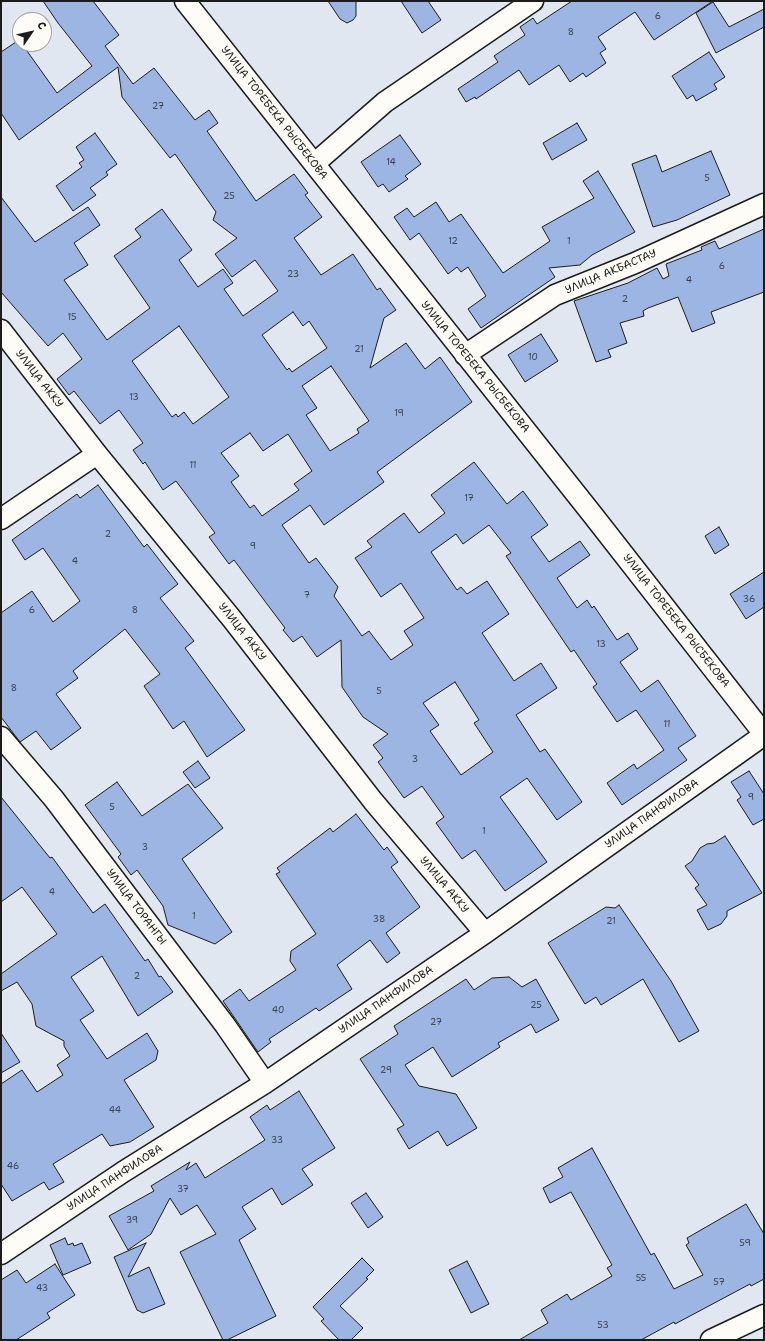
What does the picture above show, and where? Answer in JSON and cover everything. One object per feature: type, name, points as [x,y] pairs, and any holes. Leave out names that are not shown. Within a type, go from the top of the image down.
[{"type":"street","name":"УЛИЦА ТОРЕБЕКА РЫСБЕКОВА","points":[[185,1],[592,514],[764,735]]},
{"type":"street","points":[[314,164],[385,102],[533,1]]},
{"type":"street","name":"УЛИЦА АКБАСТАУ","points":[[466,355],[556,296],[634,263],[764,204]]},
{"type":"street","name":"УЛИЦА АККУ","points":[[1,330],[97,454],[232,620],[373,801],[484,933]]},
{"type":"street","points":[[1,519],[97,454]]},
{"type":"street","name":"УЛИЦА ПАНФИЛОВА","points":[[1,1254],[123,1172],[265,1083],[484,933],[764,735]]},
{"type":"street","name":"УЛИЦА ТОРАНГЫ","points":[[1,737],[54,799],[225,1025],[265,1083]]},
{"type":"street","points":[[711,1340],[764,1315]]},
{"type":"building","points":[[43,1],[93,1],[119,35],[105,46],[133,84],[154,68],[195,120],[209,110],[218,123],[207,131],[256,201],[294,174],[308,193],[305,195],[322,217],[294,238],[321,275],[353,254],[377,290],[380,288],[396,310],[384,318],[370,368],[406,343],[425,369],[440,357],[472,402],[377,472],[384,482],[324,525],[310,505],[282,525],[309,563],[316,558],[338,587],[334,596],[362,636],[369,631],[391,660],[413,645],[404,631],[424,618],[401,583],[381,597],[355,558],[372,547],[367,541],[404,513],[419,533],[445,513],[431,495],[474,462],[507,504],[523,491],[548,525],[531,537],[549,562],[580,541],[590,555],[557,578],[577,608],[587,600],[592,608],[594,606],[617,640],[628,633],[638,649],[620,662],[641,692],[658,680],[696,736],[678,748],[687,760],[622,805],[607,783],[634,764],[637,769],[664,750],[636,710],[617,722],[593,687],[597,684],[574,650],[571,652],[506,556],[511,553],[489,525],[463,544],[456,534],[431,552],[457,590],[461,587],[467,594],[487,581],[509,614],[482,633],[514,681],[541,663],[557,688],[516,715],[540,752],[545,749],[582,802],[557,820],[527,778],[500,797],[547,862],[505,891],[475,850],[462,859],[436,823],[444,817],[422,786],[404,798],[378,762],[383,758],[373,745],[388,734],[363,717],[342,687],[341,640],[317,657],[302,636],[293,642],[283,630],[285,628],[234,560],[229,564],[209,537],[215,533],[176,481],[163,490],[145,462],[143,464],[133,450],[143,443],[119,410],[100,424],[74,391],[69,395],[57,379],[82,359],[63,333],[48,346],[1,292],[1,197],[35,242],[88,207],[100,225],[74,243],[88,265],[64,280],[107,340],[150,308],[114,256],[141,237],[135,229],[162,209],[192,250],[179,260],[198,287],[223,269],[233,283],[224,289],[243,316],[278,291],[255,260],[232,277],[215,254],[237,238],[213,220],[216,212],[175,154],[170,158],[122,97],[118,67],[19,140],[1,113],[1,52],[12,45],[12,52],[28,52],[57,93],[92,66],[58,23],[52,12]],"holes":[[[293,312],[303,326],[309,321],[327,348],[292,372],[289,368],[287,370],[262,335]],[[179,326],[229,397],[193,424],[184,412],[178,417],[176,414],[172,417],[132,361]],[[331,366],[369,421],[357,429],[359,433],[330,451],[306,415],[317,408],[302,386]],[[250,433],[263,451],[288,434],[312,471],[294,484],[299,490],[262,516],[254,505],[250,508],[231,482],[239,476],[221,453]],[[455,682],[479,720],[474,723],[493,752],[461,775],[430,731],[439,725],[423,703]]]},
{"type":"building","points":[[328,1],[356,1],[356,16],[353,20],[347,23],[340,19]]},
{"type":"building","points":[[401,1],[428,1],[441,20],[422,33]]},
{"type":"building","points":[[572,1],[713,1],[654,40],[635,12],[598,37],[606,49],[600,53],[606,63],[586,77],[583,73],[570,82],[559,65],[529,85],[519,70],[476,99],[475,97],[466,102],[458,89],[498,62],[494,56],[525,35],[520,27],[533,18],[537,24]]},
{"type":"building","points":[[713,2],[729,27],[764,9],[764,27],[716,53],[696,13]]},
{"type":"building","points":[[709,52],[725,77],[714,84],[717,89],[696,101],[693,95],[687,99],[672,76]]},
{"type":"building","points":[[577,123],[587,140],[552,160],[543,143]]},
{"type":"building","points":[[95,133],[117,164],[106,172],[108,175],[90,188],[96,195],[73,211],[56,186],[82,167],[79,163],[84,160],[76,147]]},
{"type":"building","points":[[400,135],[421,164],[405,176],[408,179],[389,192],[383,184],[378,187],[361,162]]},
{"type":"building","points":[[711,151],[730,195],[677,220],[653,227],[632,164],[656,155],[662,172]]},
{"type":"building","points":[[598,171],[635,232],[592,255],[580,265],[549,268],[555,277],[481,328],[468,309],[486,296],[468,267],[461,272],[457,267],[448,274],[419,233],[410,240],[394,217],[407,208],[414,217],[436,202],[449,222],[461,214],[503,273],[550,241],[542,227],[594,198],[583,181]]},
{"type":"building","points":[[764,229],[764,292],[711,312],[715,323],[692,332],[678,297],[648,308],[643,311],[644,316],[620,323],[627,343],[608,350],[611,357],[596,362],[574,301],[628,283],[657,268],[663,279],[669,276],[666,264],[702,250],[701,247],[715,241],[719,249]]},
{"type":"building","points":[[541,334],[558,361],[525,382],[508,355]]},
{"type":"building","points":[[98,485],[144,547],[147,544],[178,584],[160,598],[194,641],[185,648],[245,730],[207,757],[184,721],[173,729],[144,686],[160,674],[125,629],[73,671],[78,678],[56,694],[81,728],[51,750],[36,731],[20,742],[1,717],[1,613],[32,591],[53,622],[80,601],[43,548],[25,560],[12,540],[77,494],[80,498]]},
{"type":"building","points":[[719,527],[729,545],[715,554],[705,536]]},
{"type":"building","points":[[764,572],[764,607],[746,619],[730,594]]},
{"type":"building","points":[[198,761],[210,778],[195,788],[183,772]]},
{"type":"building","points":[[749,771],[764,794],[764,819],[753,825],[737,800],[741,797],[731,782]]},
{"type":"building","points":[[117,782],[142,816],[188,784],[223,828],[182,859],[232,932],[215,944],[168,925],[163,906],[137,870],[131,875],[118,857],[121,854],[85,805]]},
{"type":"building","points":[[1,797],[50,858],[52,857],[93,913],[105,904],[145,961],[148,959],[159,977],[161,976],[173,992],[138,1016],[102,956],[71,977],[94,1011],[80,1020],[107,1059],[147,1033],[158,1051],[156,1060],[124,1080],[154,1127],[130,1142],[110,1146],[102,1134],[53,1164],[64,1182],[49,1190],[44,1182],[12,1201],[1,1184],[1,1084],[22,1070],[37,1092],[63,1075],[57,1065],[70,1056],[64,1046],[64,1041],[36,1026],[32,1004],[17,982],[1,991],[1,974],[57,934],[22,887],[1,902]]},
{"type":"building","points":[[356,814],[384,850],[387,847],[398,862],[391,867],[420,907],[386,933],[400,953],[387,963],[370,940],[337,965],[352,989],[319,1011],[316,1008],[269,1039],[271,1042],[258,1052],[223,1001],[240,989],[249,1001],[296,970],[290,961],[291,951],[316,934],[276,874],[280,872],[277,868],[330,828],[333,832]]},
{"type":"building","points":[[725,836],[762,893],[727,911],[727,916],[721,924],[708,930],[697,910],[707,905],[695,888],[699,885],[685,866],[692,861],[700,848],[707,844],[714,843]]},
{"type":"building","points":[[619,905],[671,981],[699,1031],[679,1042],[643,979],[601,1005],[596,997],[585,1004],[548,943],[606,907],[615,908]]},
{"type":"building","points":[[509,977],[522,987],[536,979],[559,1020],[536,1033],[531,1024],[498,1043],[500,1047],[452,1077],[433,1047],[405,1065],[419,1086],[456,1094],[477,1128],[447,1146],[438,1131],[409,1149],[397,1129],[404,1125],[360,1059],[398,1034],[394,1026],[466,979],[474,990],[492,978]]},
{"type":"building","points":[[1,1033],[20,1062],[1,1073]]},
{"type":"building","points":[[299,1091],[335,1148],[302,1169],[313,1185],[282,1205],[272,1188],[242,1207],[256,1229],[239,1240],[276,1316],[227,1340],[223,1340],[180,1252],[216,1234],[197,1205],[181,1215],[170,1198],[151,1234],[128,1250],[109,1216],[154,1191],[151,1186],[190,1162],[186,1170],[196,1163],[205,1178],[265,1140],[250,1117],[267,1105],[270,1110]]},
{"type":"building","points":[[592,1148],[651,1255],[654,1253],[674,1289],[703,1275],[686,1245],[689,1243],[687,1238],[746,1204],[764,1234],[764,1279],[751,1286],[750,1284],[675,1324],[674,1322],[641,1340],[519,1340],[548,1323],[541,1310],[567,1294],[571,1300],[612,1276],[607,1268],[612,1265],[571,1192],[550,1203],[543,1188],[563,1177],[558,1168]]},
{"type":"building","points":[[366,1193],[383,1217],[368,1228],[351,1203]]},
{"type":"building","points":[[65,1238],[68,1245],[73,1243],[74,1246],[82,1243],[91,1263],[63,1275],[50,1245]]},
{"type":"building","points":[[146,1243],[128,1277],[149,1267],[165,1304],[143,1313],[137,1310],[114,1257]]},
{"type":"building","points":[[362,1258],[374,1270],[366,1278],[368,1279],[340,1306],[363,1328],[351,1340],[339,1340],[321,1321],[324,1319],[313,1307]]},
{"type":"building","points":[[467,1261],[489,1304],[471,1313],[449,1270]]},
{"type":"building","points":[[55,1264],[75,1295],[47,1313],[50,1318],[16,1340],[1,1340],[1,1280],[17,1270],[26,1283]]}]
